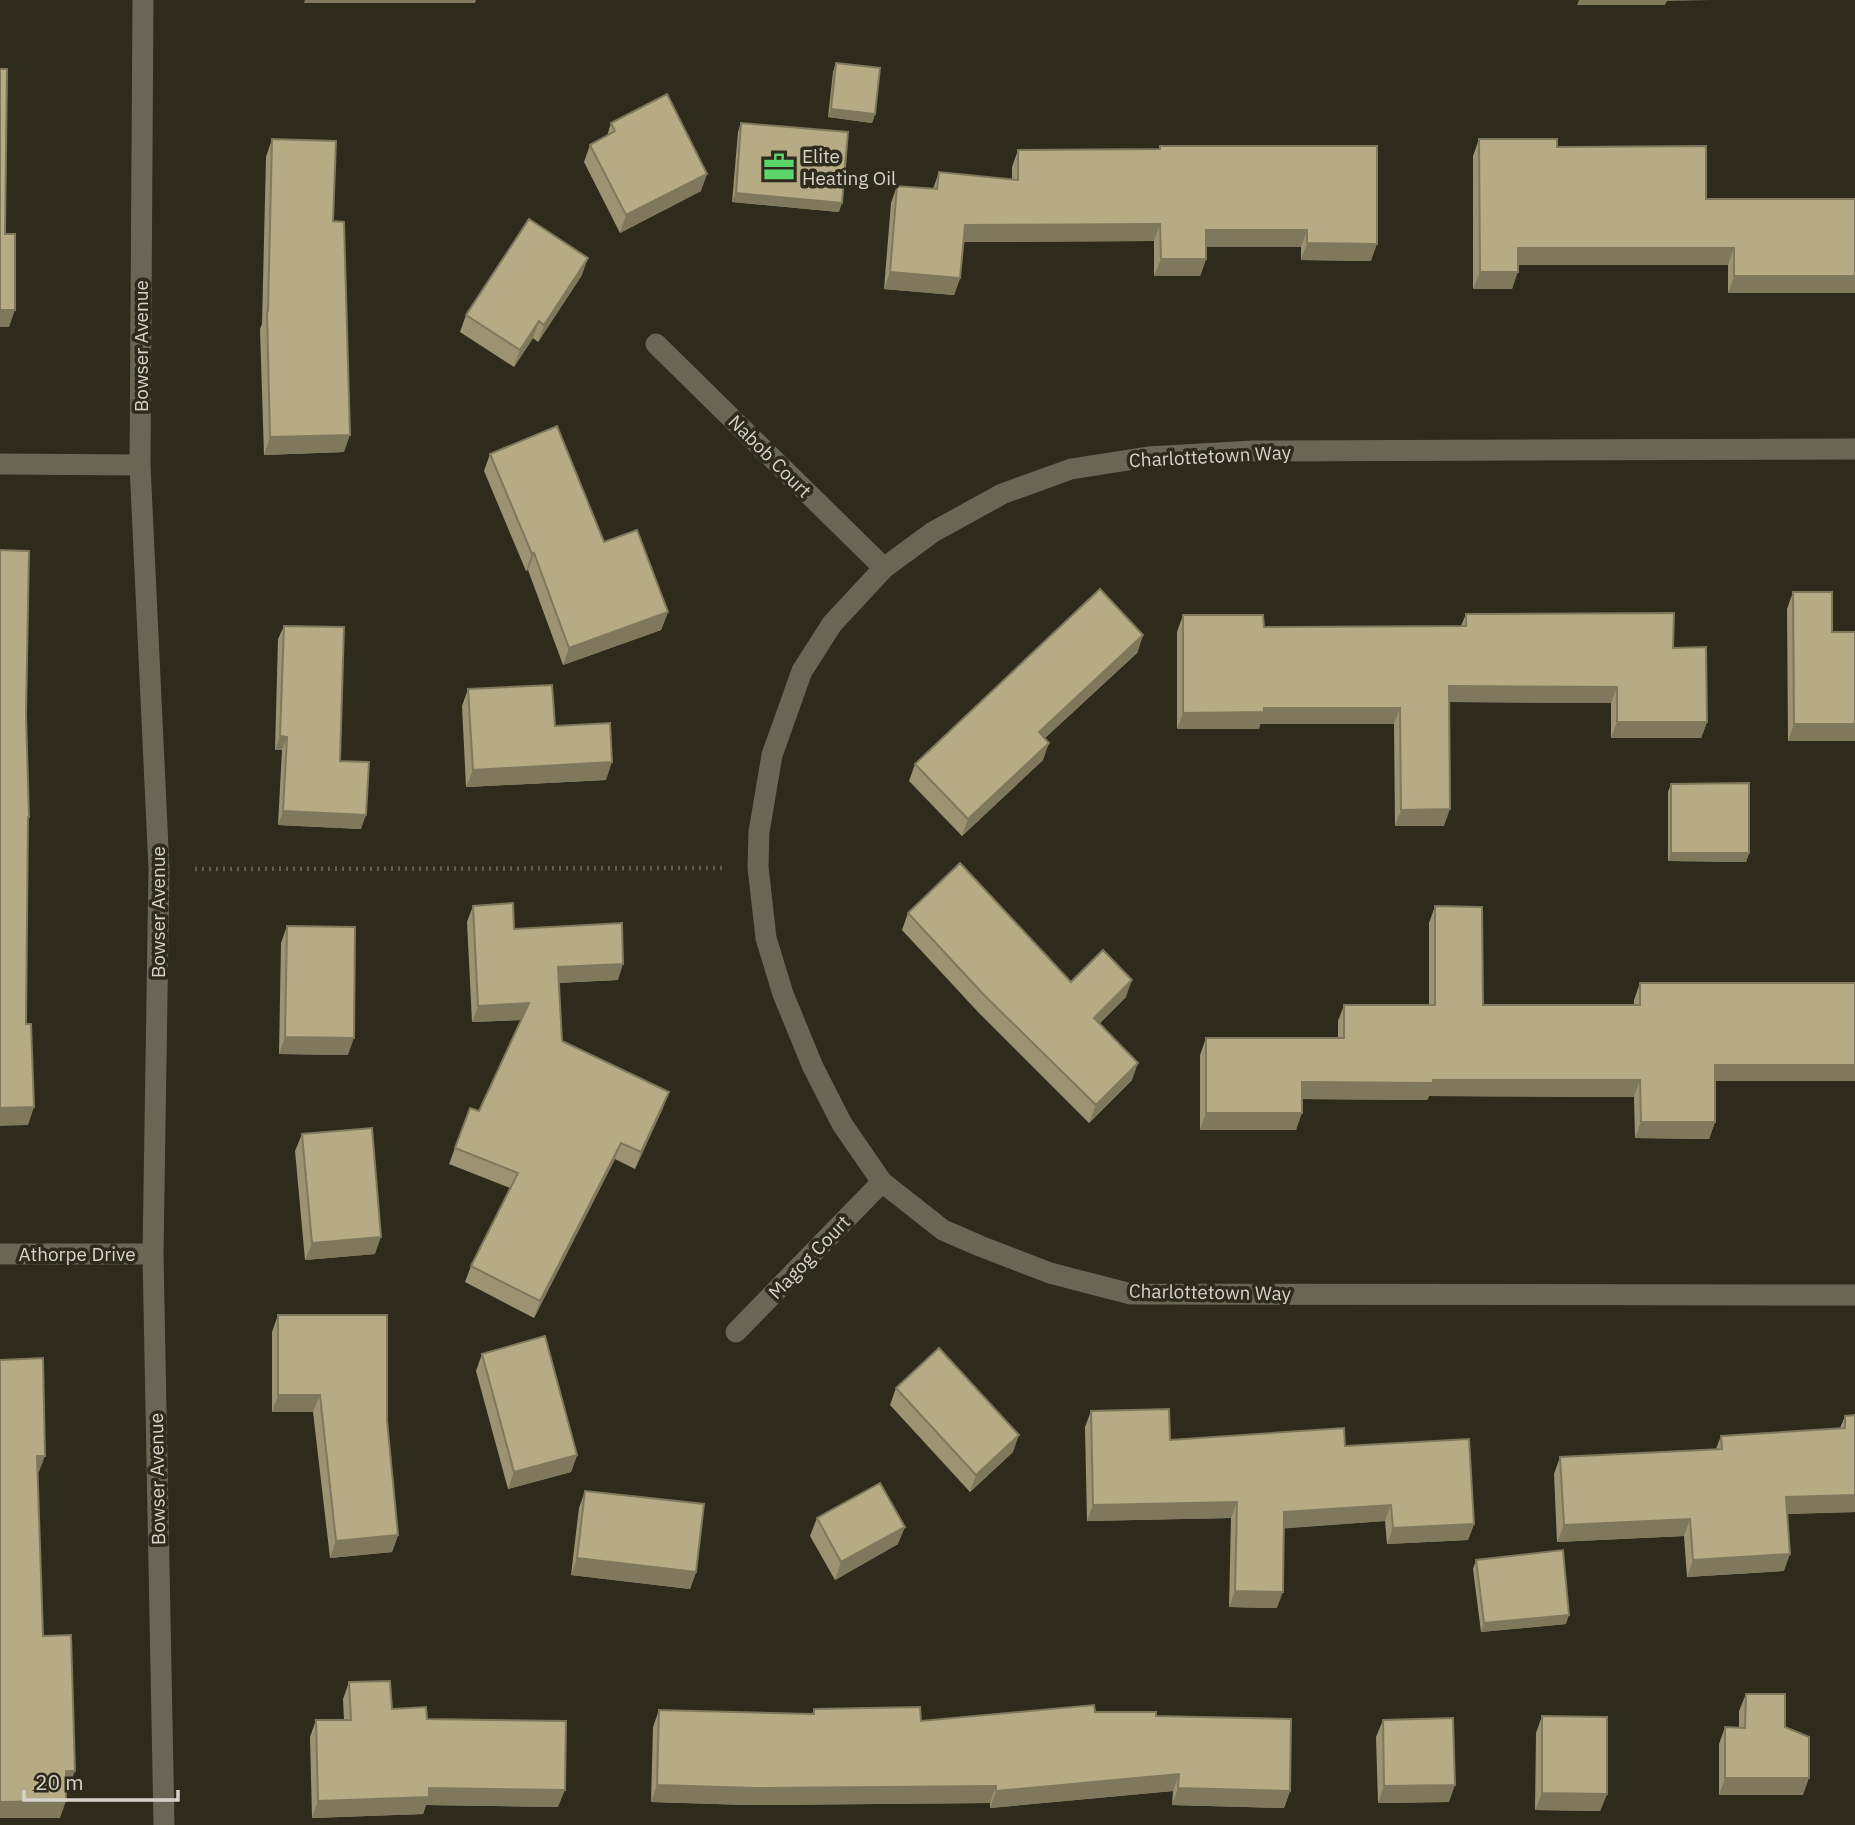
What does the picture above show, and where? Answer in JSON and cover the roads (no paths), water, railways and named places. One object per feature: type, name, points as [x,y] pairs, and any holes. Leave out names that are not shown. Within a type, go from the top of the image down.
[{"type":"street","name":"Bowser Avenue","points":[[143,0],[140,465],[159,869],[153,1254],[164,1825]]},
{"type":"street","name":"Nabob Court","points":[[656,344],[884,568]]},
{"type":"street","name":"Charlottetown Way","points":[[1855,449],[1266,451],[1148,457],[1071,469],[1002,494],[933,532],[884,568],[832,624],[802,671],[772,755],[759,832],[758,867],[766,939],[783,993],[813,1067],[842,1124],[882,1182],[943,1230],[980,1246],[1050,1273],[1130,1294],[1855,1295]]},
{"type":"street","points":[[0,464],[140,465]]},
{"type":"street","name":"Magog Court","points":[[736,1332],[882,1182]]},
{"type":"street","name":"Athorpe Drive","points":[[0,1254],[153,1254]]},
{"type":"place","name":"Elite Heating Oil","points":[[779,167]]}]
